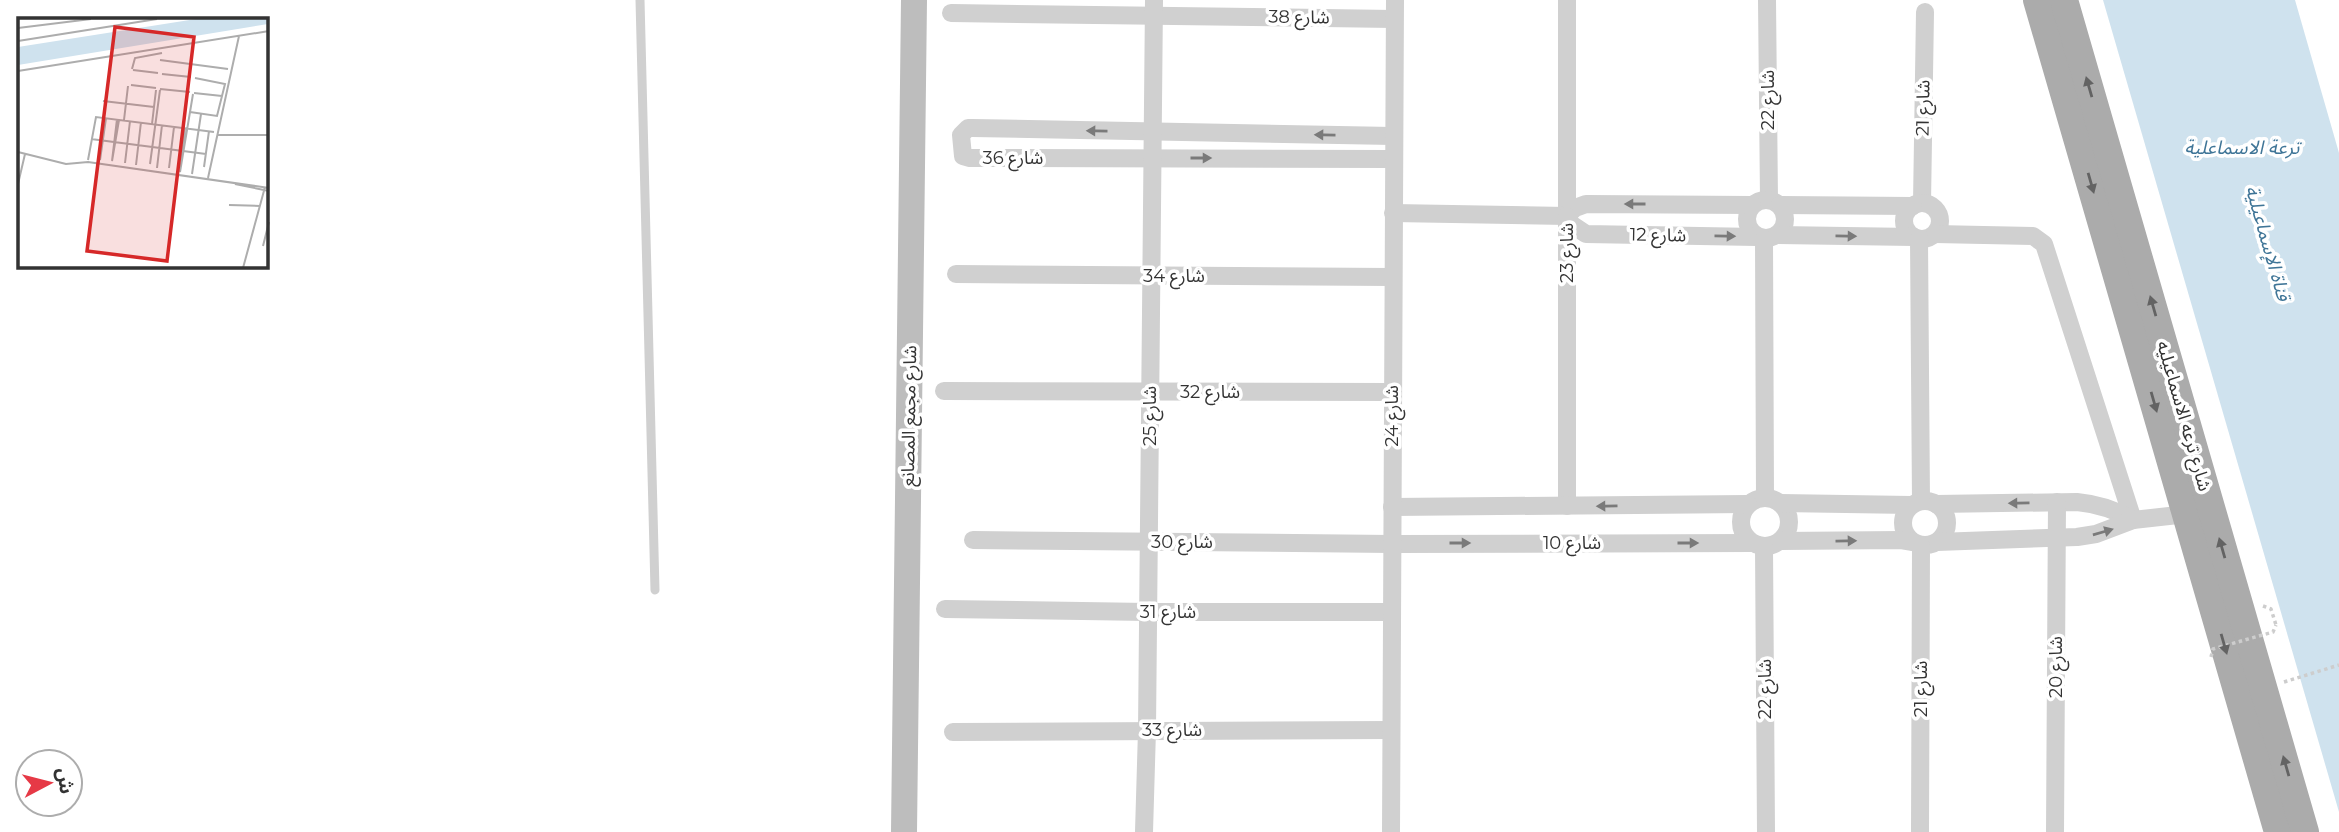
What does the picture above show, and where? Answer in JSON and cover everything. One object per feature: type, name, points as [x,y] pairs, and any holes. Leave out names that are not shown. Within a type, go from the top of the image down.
[{"type":"main road","name":"شارع ترعه الاسماعيليه","points":[[2037,0],[2278,832]]},
{"type":"main road","name":"شارع ترعه الاسماعيليه","points":[[2064,0],[2305,832]]},
{"type":"street","name":"شارع مجمع المصانع","points":[[904,832],[914,0]]},
{"type":"street","name":"شارع 24","points":[[1391,832],[1395,0]]},
{"type":"street","name":"شارع 23","points":[[1567,0],[1567,506]]},
{"type":"street","name":"شارع 22","points":[[1767,0],[1767,203]]},
{"type":"street","name":"شارع 38","points":[[951,13],[1154,7],[1394,19]]},
{"type":"street","name":"شارع 25","points":[[1144,832],[1149,612],[1154,7]]},
{"type":"street","name":"شارع 21","points":[[1917,205],[1925,12]]},
{"type":"street","name":"شارع 36","points":[[1393,136],[972,128],[968,128],[961,135],[963,156],[970,158],[1393,159]]},
{"type":"street","points":[[1767,203],[1784,211],[1785,224],[1766,237],[1751,232],[1746,218],[1767,203]]},
{"type":"street","name":"شارع 12","points":[[1393,213],[1567,216],[1575,208],[1586,204],[1917,205]]},
{"type":"street","points":[[1923,237],[1905,228],[1908,210],[1917,205],[1928,205],[1938,214],[1939,221],[1923,237],[1923,503]]},
{"type":"street","name":"شارع 12","points":[[1567,216],[1571,224],[1586,234],[1766,237],[2033,236],[2039,239],[2047,251],[2133,520]]},
{"type":"street","points":[[1764,501],[1766,237]]},
{"type":"street","name":"شارع 34","points":[[956,274],[1392,277]]},
{"type":"street","name":"شارع 32","points":[[944,391],[1392,392]]},
{"type":"street","points":[[1764,501],[1786,510],[1789,518],[1786,535],[1765,544],[1745,537],[1740,520],[1764,501]]},
{"type":"street","name":"شارع 10","points":[[1392,507],[1764,501],[2057,502],[2096,504],[2133,520]]},
{"type":"street","name":"شارع 20","points":[[2055,832],[2057,502]]},
{"type":"street","points":[[1923,503],[1943,510],[1947,518],[1947,527],[1924,543],[1906,536],[1902,519],[1923,503]]},
{"type":"street","name":"شارع 10","points":[[1392,544],[1765,544],[1901,540],[1924,543],[2057,538],[2096,534],[2133,520],[2187,514]]},
{"type":"street","name":"شارع 30","points":[[972,540],[1392,544]]},
{"type":"street","name":"شارع 21","points":[[1920,832],[1924,543]]},
{"type":"street","name":"شارع 22","points":[[1765,544],[1766,832]]},
{"type":"street","name":"شارع 31","points":[[944,609],[1391,612]]},
{"type":"street","name":"شارع 33","points":[[953,732],[1391,730]]},
{"type":"lane","points":[[640,0],[655,590]]},
{"type":"path","points":[[2211,657],[2213,649],[2273,632],[2276,625],[2271,608],[2262,606]]},
{"type":"path","points":[[2284,682],[2339,665]]},
{"type":"water","name":"ترعة الاسماعلية","points":[[2103,0],[2295,0],[2339,153],[2339,812]]},
{"type":"water label","name":"قناة الإسماعيلية","points":[[2268,243]]}]
